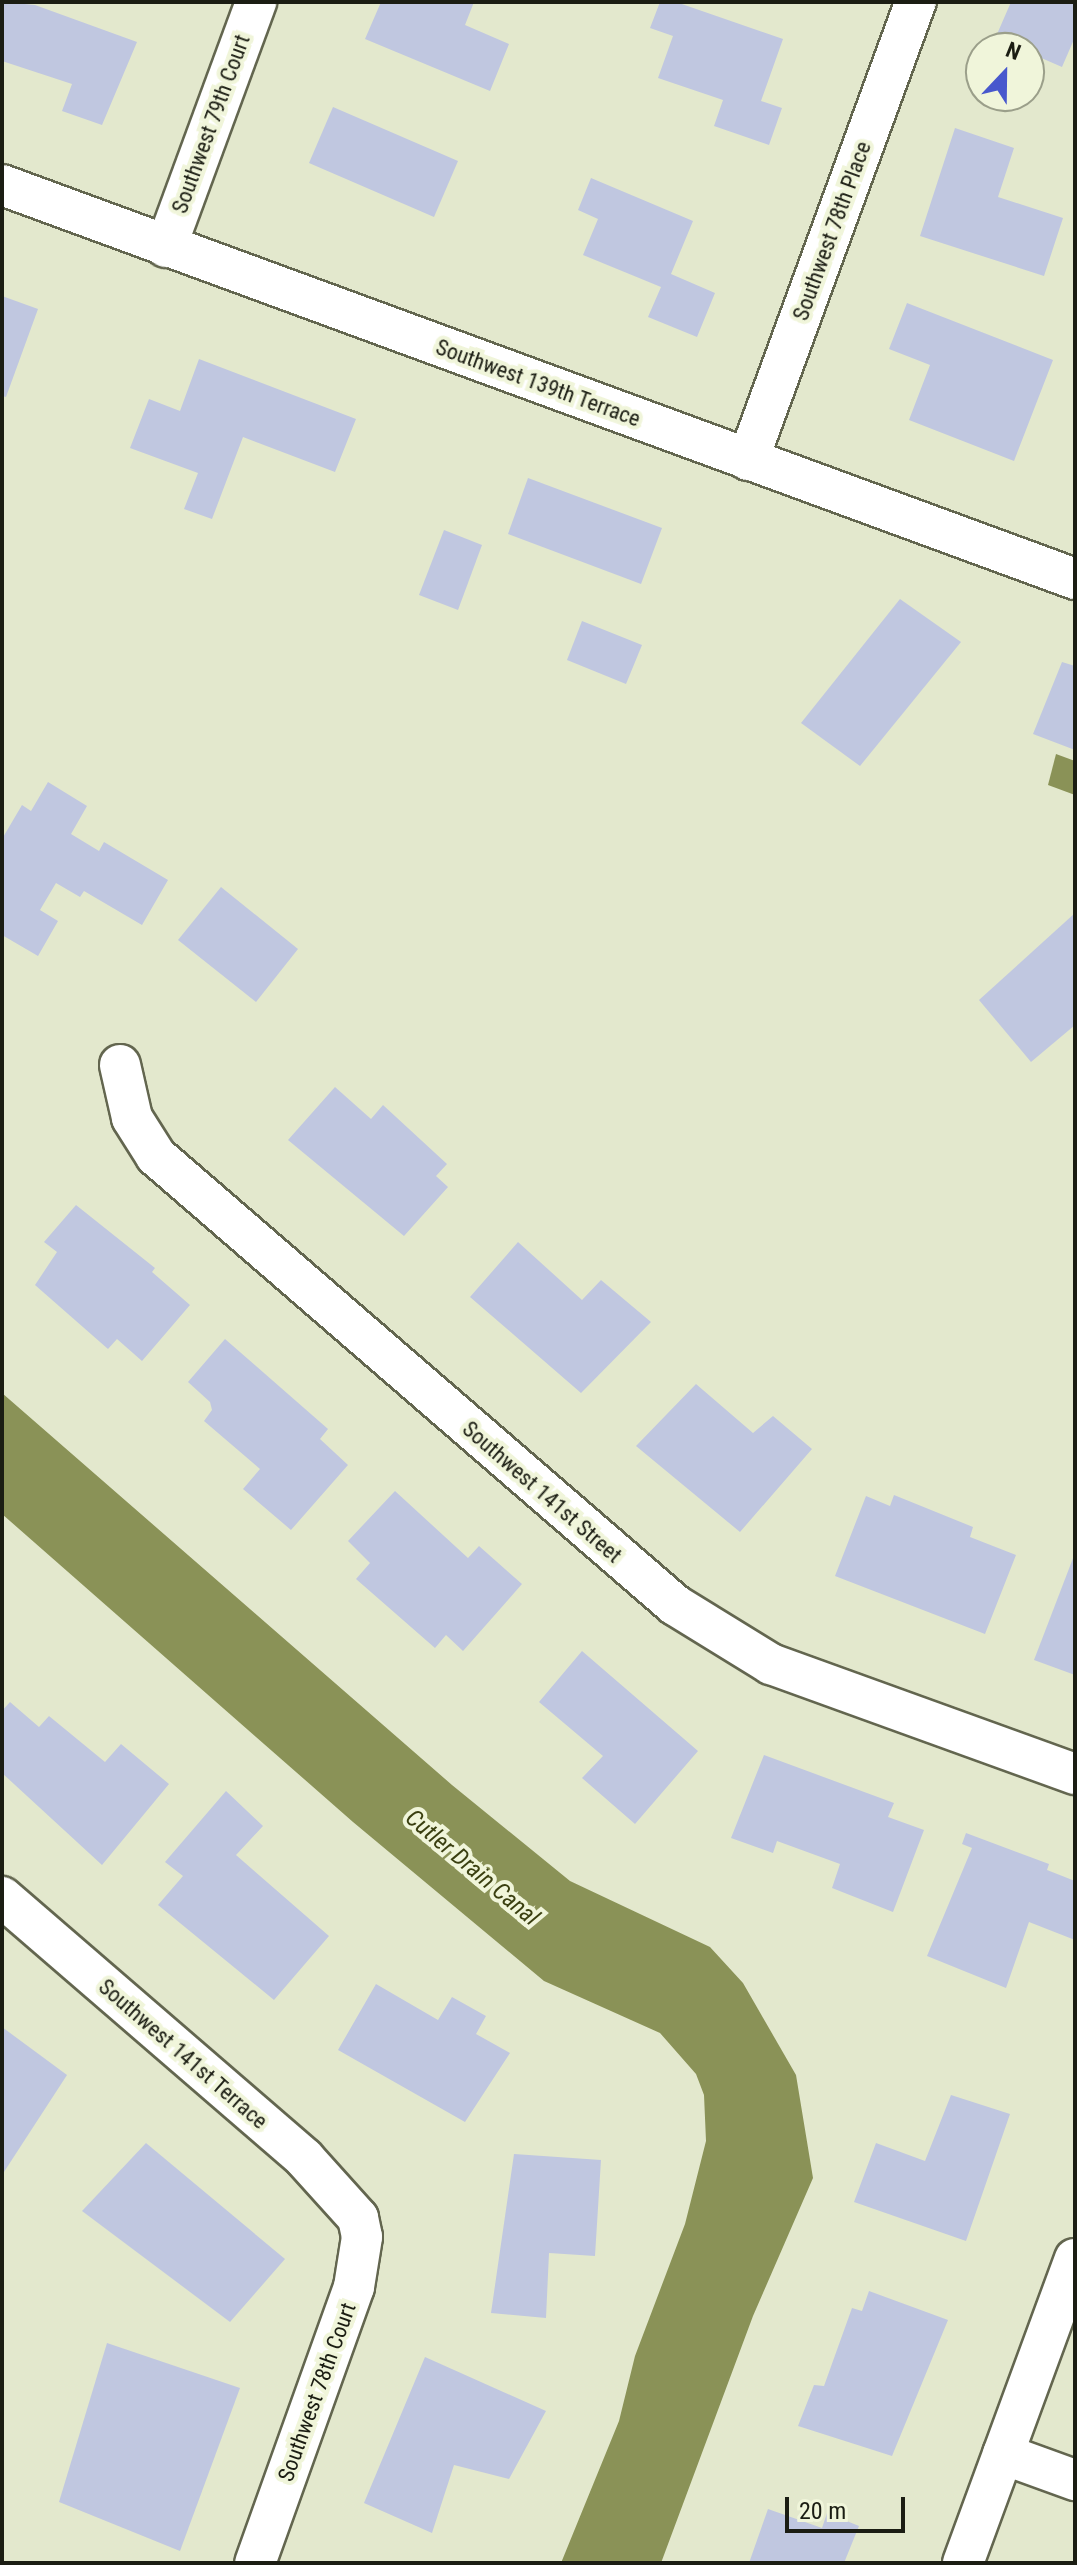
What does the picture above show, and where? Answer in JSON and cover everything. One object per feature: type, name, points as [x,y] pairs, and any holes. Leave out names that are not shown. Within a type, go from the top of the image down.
[{"type":"street","name":"Southwest 79th Court","points":[[166,247],[256,2]]},
{"type":"street","name":"Southwest 78th Place","points":[[748,460],[916,2]]},
{"type":"street","name":"Southwest 139th Terrace","points":[[2,185],[1075,579]]},
{"type":"street","name":"Southwest 141st Street","points":[[120,1065],[132,1118],[156,1156],[675,1605],[771,1664],[1075,1774]]},
{"type":"street","name":"Southwest 141st Terrace","points":[[2,1897],[304,2158],[358,2218]]},
{"type":"street","name":"Southwest 78th Court","points":[[255,2563],[354,2287],[362,2237],[358,2218]]},
{"type":"street","points":[[963,2563],[1075,2259]]},
{"type":"street","points":[[1003,2454],[1075,2480]]},
{"type":"water","points":[[1056,754],[1075,761],[1075,795],[1048,785]]},
{"type":"water","name":"Cutler Drain Canal","points":[[2,1393],[452,1785],[570,1881],[710,1947],[743,1983],[796,2075],[813,2178],[753,2316],[661,2563],[561,2563],[619,2421],[635,2356],[685,2224],[706,2141],[704,2095],[696,2074],[660,2033],[544,1981],[353,1822],[2,1514]]},
{"type":"building","points":[[4,2],[35,5],[137,42],[102,125],[62,111],[72,84],[2,61]]},
{"type":"building","points":[[381,2],[474,2],[465,25],[509,44],[490,91],[365,39]]},
{"type":"building","points":[[660,2],[676,2],[783,39],[761,101],[782,108],[769,145],[714,126],[723,100],[658,78],[673,36],[650,28]]},
{"type":"building","points":[[1011,2],[1075,2],[1075,37],[1062,67],[1045,60],[1045,32],[998,32]]},
{"type":"building","points":[[333,107],[458,161],[434,217],[309,163]]},
{"type":"building","points":[[955,128],[1014,148],[998,197],[1063,218],[1044,276],[920,236]]},
{"type":"building","points":[[591,178],[693,221],[671,274],[715,293],[697,337],[648,317],[661,287],[583,255],[598,219],[578,210]]},
{"type":"building","points":[[2,296],[38,309],[6,397],[2,396]]},
{"type":"building","points":[[907,303],[1053,360],[1014,461],[909,420],[930,365],[889,349]]},
{"type":"building","points":[[199,359],[356,419],[335,472],[243,437],[212,519],[184,509],[198,473],[130,448],[149,399],[180,411]]},
{"type":"building","points":[[528,478],[662,528],[641,584],[508,534]]},
{"type":"building","points":[[444,530],[482,545],[458,610],[419,595]]},
{"type":"building","points":[[900,599],[961,642],[860,766],[801,723]]},
{"type":"building","points":[[582,621],[642,645],[626,684],[567,660]]},
{"type":"building","points":[[1062,662],[1075,666],[1075,750],[1033,734]]},
{"type":"building","points":[[48,782],[87,806],[71,834],[99,851],[104,842],[168,880],[142,925],[84,891],[80,897],[56,883],[40,910],[58,921],[38,956],[2,935],[2,839],[22,805],[31,811]]},
{"type":"building","points":[[221,887],[298,949],[256,1002],[178,940]]},
{"type":"building","points":[[1075,913],[1075,1025],[1031,1062],[979,1000]]},
{"type":"building","points":[[335,1087],[371,1119],[383,1105],[447,1164],[436,1176],[448,1187],[404,1236],[288,1140]]},
{"type":"building","points":[[76,1205],[155,1268],[152,1272],[190,1305],[142,1361],[117,1339],[108,1349],[35,1285],[57,1252],[44,1242]]},
{"type":"building","points":[[518,1242],[582,1300],[601,1280],[651,1322],[581,1393],[470,1297]]},
{"type":"building","points":[[225,1339],[328,1429],[320,1439],[348,1465],[291,1530],[243,1489],[260,1469],[204,1421],[212,1410],[210,1402],[188,1382]]},
{"type":"building","points":[[696,1384],[753,1433],[773,1416],[812,1449],[740,1532],[636,1446]]},
{"type":"building","points":[[395,1491],[468,1558],[479,1546],[522,1584],[463,1651],[446,1635],[435,1648],[356,1579],[370,1563],[348,1541]]},
{"type":"building","points":[[894,1495],[973,1527],[970,1537],[1016,1555],[985,1634],[835,1576],[866,1496],[890,1506]]},
{"type":"building","points":[[1075,1553],[1075,1675],[1034,1660]]},
{"type":"building","points":[[582,1651],[698,1751],[635,1824],[582,1778],[603,1756],[539,1702]]},
{"type":"building","points":[[10,1702],[39,1727],[49,1716],[105,1762],[121,1744],[169,1784],[102,1865],[2,1773],[2,1711]]},
{"type":"building","points":[[764,1755],[894,1803],[888,1817],[924,1830],[893,1912],[832,1888],[840,1864],[777,1841],[773,1853],[731,1838]]},
{"type":"building","points":[[226,1791],[263,1826],[236,1855],[329,1936],[274,2000],[158,1905],[183,1876],[165,1862]]},
{"type":"building","points":[[966,1833],[1049,1864],[1047,1870],[1075,1881],[1075,1940],[1029,1922],[1006,1988],[927,1956],[972,1848],[962,1844]]},
{"type":"building","points":[[376,1984],[438,2020],[452,1997],[486,2016],[476,2034],[510,2053],[465,2122],[338,2050]]},
{"type":"building","points":[[2,2027],[67,2075],[2,2175]]},
{"type":"building","points":[[951,2095],[1010,2114],[966,2241],[854,2202],[876,2143],[925,2161]]},
{"type":"building","points":[[146,2143],[285,2259],[230,2322],[82,2211]]},
{"type":"building","points":[[514,2154],[601,2160],[595,2256],[549,2253],[546,2318],[491,2313]]},
{"type":"building","points":[[869,2291],[948,2320],[892,2456],[798,2426],[814,2385],[824,2386],[852,2308],[862,2311]]},
{"type":"building","points":[[107,2343],[240,2388],[180,2551],[59,2502]]},
{"type":"building","points":[[425,2357],[546,2411],[509,2479],[454,2465],[432,2533],[364,2503]]},
{"type":"building","points":[[768,2509],[822,2528],[827,2513],[859,2526],[844,2563],[749,2563]]}]
